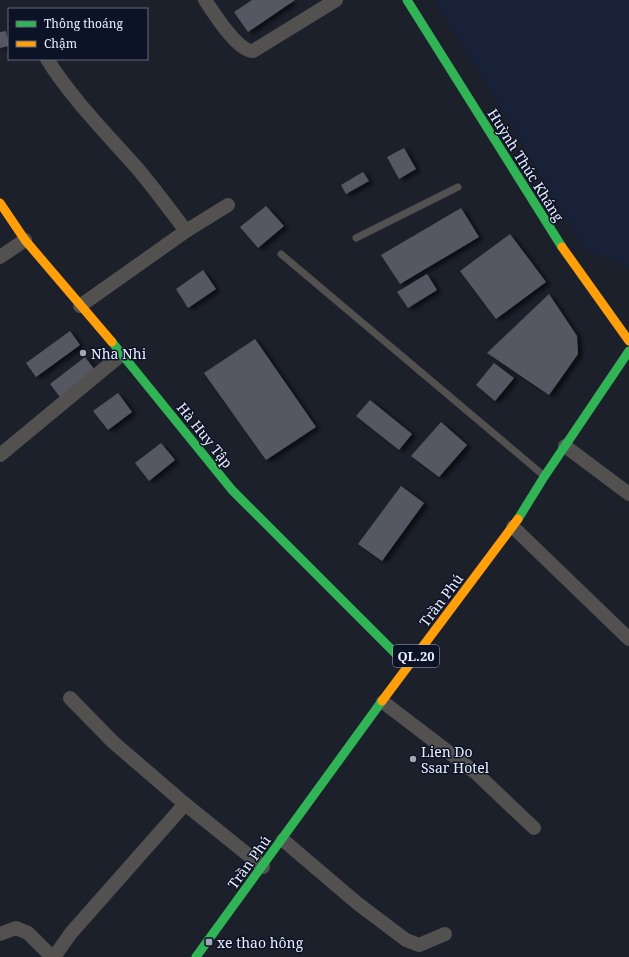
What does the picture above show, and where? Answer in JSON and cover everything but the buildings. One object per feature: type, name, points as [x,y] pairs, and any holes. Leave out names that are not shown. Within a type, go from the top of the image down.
[{"type":"main road","name":"Huỳnh Thúc Kháng","points":[[407,0],[559,243],[629,340]]},
{"type":"main road","name":"Hà Huy Tập","points":[[0,203],[25,240],[122,354],[232,490],[408,666]]},
{"type":"main road","name":"Trần Phú","points":[[196,957],[408,666],[513,527],[544,477],[627,358]]},
{"type":"street","points":[[205,0],[239,46],[248,51],[253,51],[336,0]]},
{"type":"street","points":[[48,60],[56,73],[86,110],[139,170],[186,231]]},
{"type":"street","points":[[80,306],[186,231],[228,204]]},
{"type":"street","points":[[0,256],[25,240]]},
{"type":"street","points":[[0,456],[122,354]]},
{"type":"street","points":[[565,446],[629,494]]},
{"type":"street","points":[[513,527],[629,639]]},
{"type":"street","points":[[70,698],[113,742],[185,804],[263,867]]},
{"type":"street","points":[[383,702],[476,773],[534,828]]},
{"type":"street","points":[[0,934],[16,928],[28,933],[53,957],[70,933],[185,804]]},
{"type":"street","points":[[282,840],[357,903],[406,940],[418,945],[445,934]]},
{"type":"lane","points":[[356,238],[458,187]]},
{"type":"lane","points":[[281,254],[544,477]]},
{"type":"shaded area","points":[[434,0],[629,0],[629,268],[583,248],[511,123]]},
{"type":"traffic: fast","points":[[407,0],[562,247]]},
{"type":"traffic: fast","points":[[112,342],[232,490],[408,666]]},
{"type":"traffic: fast","points":[[518,519],[544,477],[629,351]]},
{"type":"traffic: fast","points":[[196,957],[382,701]]},
{"type":"traffic: slow","points":[[0,203],[25,240],[112,342]]},
{"type":"traffic: slow","points":[[562,247],[629,341]]},
{"type":"traffic: slow","points":[[382,701],[518,519]]},
{"type":"place","name":"Nha Nhi","points":[[83,353]]},
{"type":"place","name":"Lien Do Ssar Hotel","points":[[413,759]]},
{"type":"place","name":"xe thao hông","points":[[209,942]]}]
